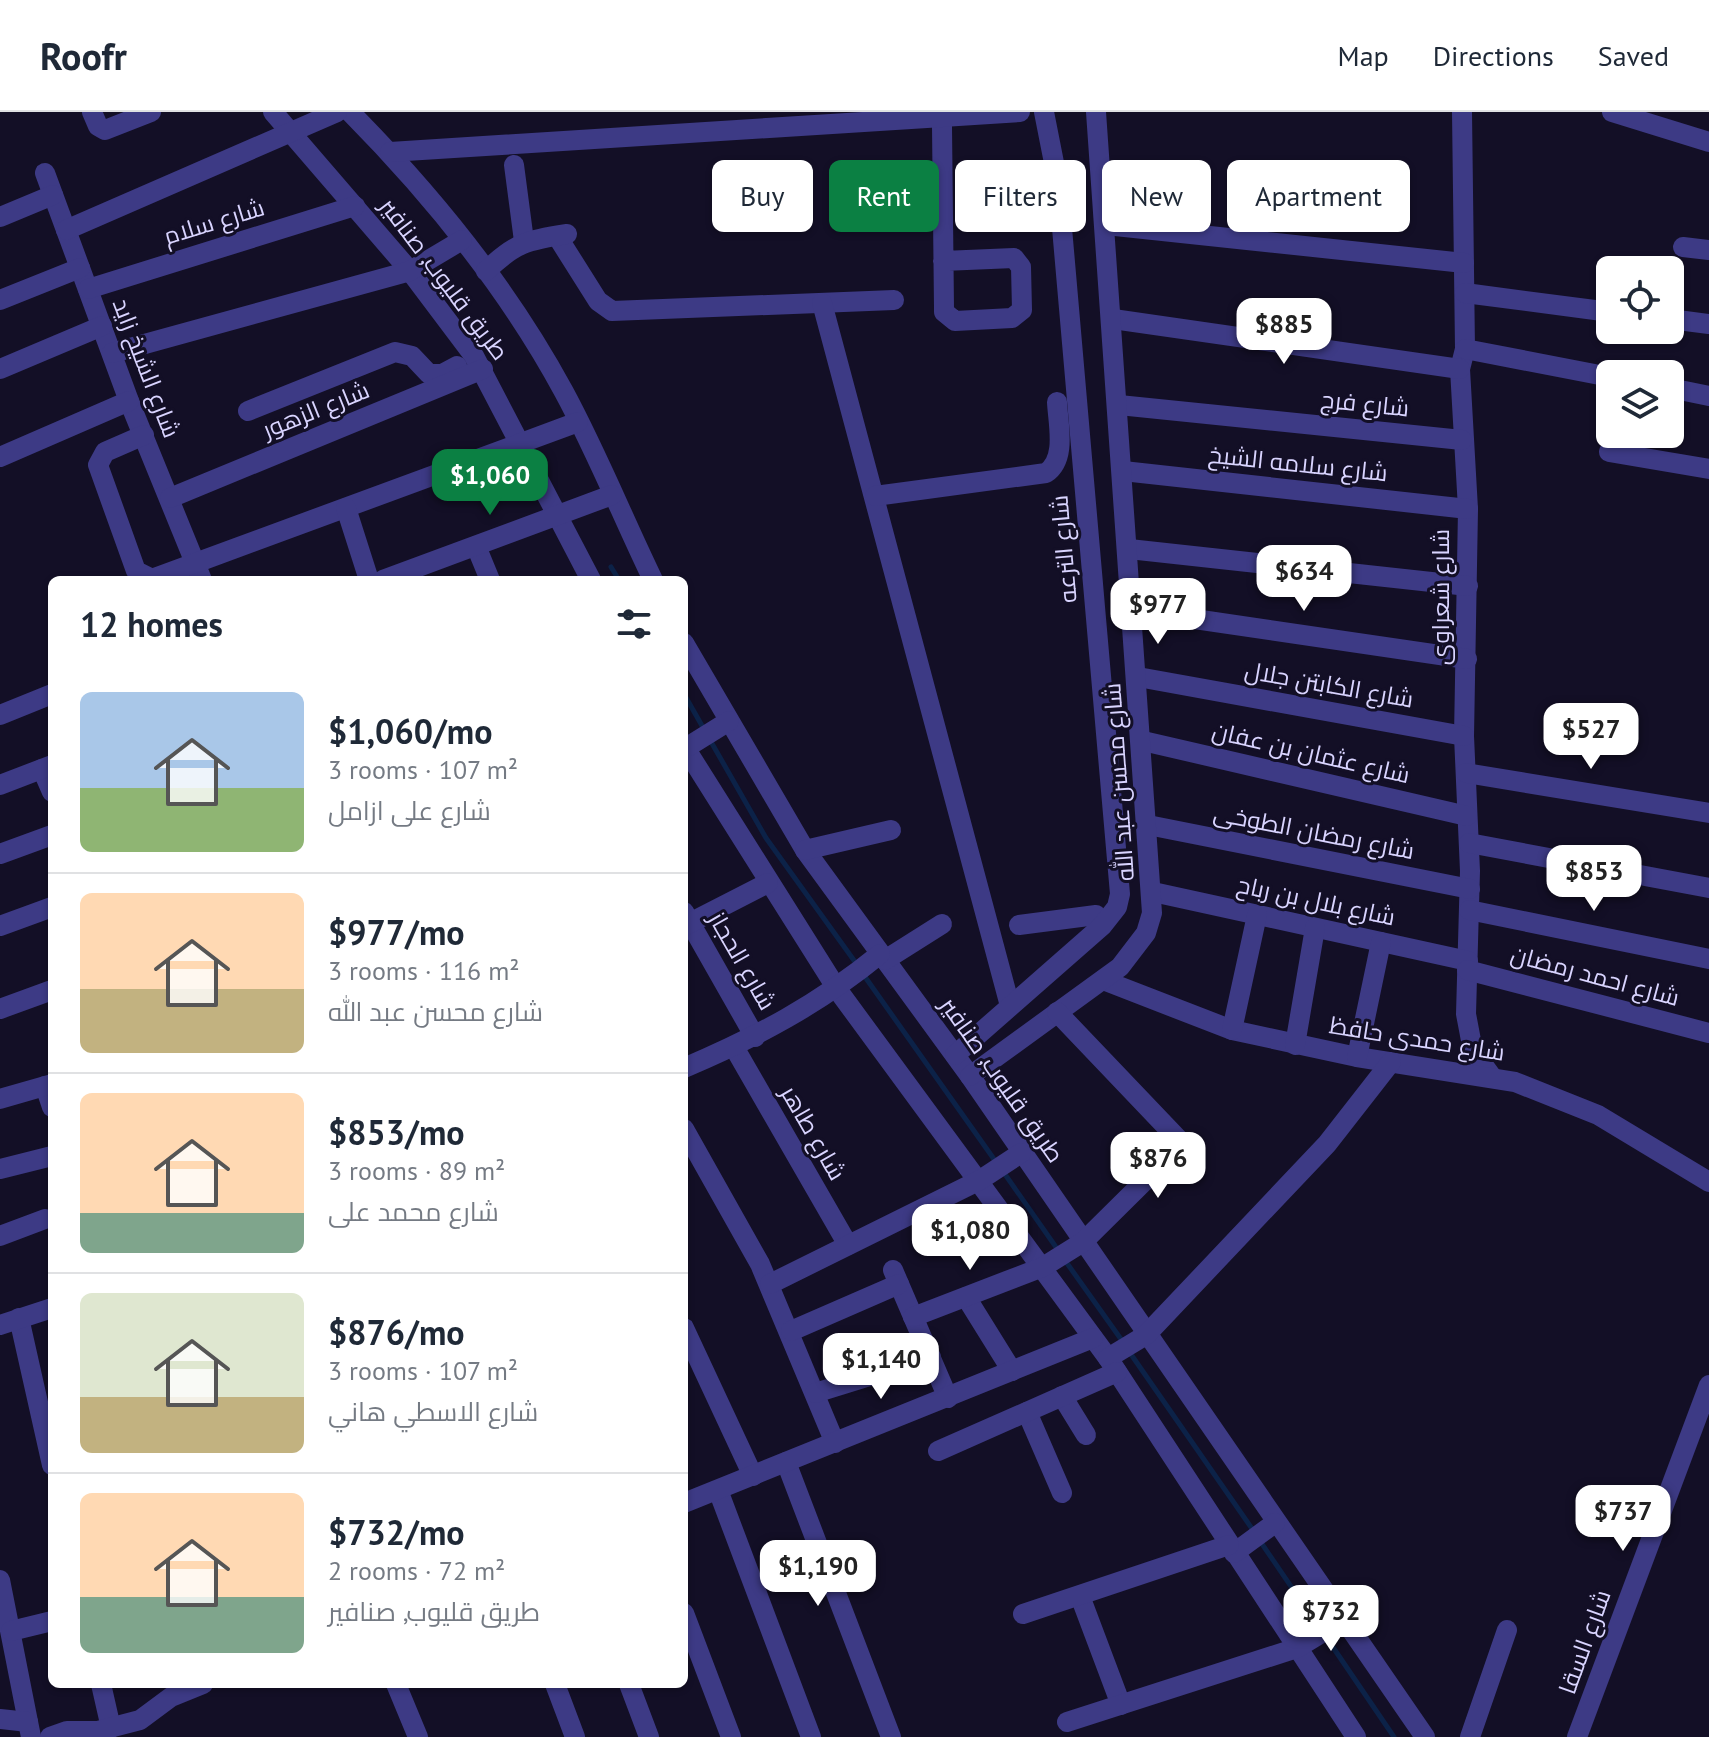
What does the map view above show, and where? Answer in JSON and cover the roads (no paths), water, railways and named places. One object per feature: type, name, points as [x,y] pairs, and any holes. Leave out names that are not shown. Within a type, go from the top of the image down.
[{"type":"street","points":[[95,119],[105,130],[151,112]]},
{"type":"street","name":"طريق قليوب, صنافير","points":[[273,112],[410,271],[478,362],[589,576]]},
{"type":"street","points":[[66,230],[337,112]]},
{"type":"street","name":"طريق قليوب, صنافير","points":[[350,112],[390,152],[462,240],[536,344],[578,422],[651,576]]},
{"type":"street","points":[[390,152],[1020,112]]},
{"type":"street","name":"شارع الترعه","points":[[955,1055],[1111,917],[1117,907],[1120,882],[1061,215],[1044,112]]},
{"type":"street","name":"شارع محسن عبد الله","points":[[1096,112],[1102,180]]},
{"type":"street","name":"شارع شعراوى","points":[[1462,112],[1465,293],[1462,440],[1468,509],[1464,736],[1470,900],[1469,1033],[1473,1051],[1492,1077]]},
{"type":"street","points":[[1612,112],[1709,142]]},
{"type":"street","points":[[942,116],[943,261],[944,312],[950,320],[1012,318],[1022,310],[1021,267],[1014,258],[943,261]]},
{"type":"street","points":[[514,165],[524,241]]},
{"type":"street","name":"شارع الشيخ زايد","points":[[45,173],[129,401],[199,572]]},
{"type":"street","points":[[0,217],[53,195]]},
{"type":"street","name":"شارع سلام","points":[[88,289],[355,206]]},
{"type":"street","name":"شارع محسن عبد الله","points":[[970,1076],[1103,980],[1135,952],[1146,933],[1153,892],[1107,232]]},
{"type":"street","points":[[1172,232],[1464,263]]},
{"type":"street","points":[[486,271],[509,249],[524,241],[564,235],[598,301],[612,311],[894,300]]},
{"type":"street","points":[[112,353],[410,271],[462,240]]},
{"type":"street","points":[[1683,247],[1709,250]]},
{"type":"street","points":[[0,300],[80,268]]},
{"type":"street","points":[[1465,293],[1596,310]]},
{"type":"street","points":[[822,303],[1010,1006]]},
{"type":"street","points":[[1113,319],[1596,375]]},
{"type":"street","points":[[1684,321],[1709,324]]},
{"type":"street","points":[[0,369],[102,326]]},
{"type":"street","points":[[248,411],[395,352],[407,353],[423,371],[436,375],[478,362]]},
{"type":"street","name":"شارع الزهور","points":[[170,498],[478,362]]},
{"type":"street","points":[[1684,391],[1709,396]]},
{"type":"street","points":[[0,457],[129,401]]},
{"type":"street","points":[[875,496],[1046,473],[1053,468],[1059,453],[1057,402]]},
{"type":"street","name":"شارع فرج","points":[[1119,405],[1462,440]]},
{"type":"street","points":[[172,576],[199,572],[346,508],[578,422]]},
{"type":"street","points":[[144,435],[105,452],[98,465],[136,571],[146,576]]},
{"type":"street","points":[[1609,452],[1709,469]]},
{"type":"street","name":"شارع سلامه الشيخ","points":[[1123,471],[1468,509]]},
{"type":"street","points":[[416,574],[476,546],[612,495]]},
{"type":"street","points":[[346,508],[368,576]]},
{"type":"street","points":[[476,546],[488,576]]},
{"type":"street","points":[[1129,549],[1468,586]]},
{"type":"street","points":[[1133,610],[1467,659]]},
{"type":"street","name":"طريق قليوب, صنافير","points":[[688,650],[805,850],[970,1076],[1425,1737]]},
{"type":"street","name":"شارع الكابتن جلال","points":[[1138,677],[1464,736]]},
{"type":"street","points":[[0,715],[48,696]]},
{"type":"street","points":[[688,746],[729,721]]},
{"type":"street","name":"شارع عثمان بن عفان","points":[[1143,741],[1467,816]]},
{"type":"street","points":[[688,754],[837,989],[980,1180],[1112,1365],[1356,1737]]},
{"type":"street","points":[[0,785],[47,767]]},
{"type":"street","points":[[1466,773],[1709,813]]},
{"type":"street","name":"شارع رمضان الطوخى","points":[[1148,825],[1709,959]]},
{"type":"street","points":[[805,850],[891,830]]},
{"type":"street","points":[[0,854],[48,836]]},
{"type":"street","points":[[1469,843],[1709,888]]},
{"type":"street","points":[[688,920],[768,883]]},
{"type":"street","name":"شارع بلال بن رباح","points":[[1153,892],[1381,942],[1468,966]]},
{"type":"street","points":[[0,926],[48,908]]},
{"type":"street","points":[[1019,925],[1096,915]]},
{"type":"street","points":[[1232,1030],[1257,915]]},
{"type":"street","points":[[1049,921],[1074,949]]},
{"type":"street","name":"شارع الحجاز","points":[[688,924],[755,1037]]},
{"type":"street","points":[[688,1066],[755,1037],[837,989],[882,957],[942,924]]},
{"type":"street","points":[[1295,1045],[1315,928]]},
{"type":"street","points":[[1357,1057],[1381,942]]},
{"type":"street","name":"شارع احمد رمضان","points":[[1468,966],[1709,1033]]},
{"type":"street","name":"شارع حمدى حافظ","points":[[1103,980],[1232,1030],[1357,1057],[1492,1077],[1565,1100],[1598,1115],[1709,1182]]},
{"type":"street","points":[[0,1009],[48,991]]},
{"type":"street","points":[[913,1317],[1043,1267],[1083,1242],[1178,1149],[1179,1140],[1057,1012]]},
{"type":"street","name":"شارع طاهر","points":[[734,1047],[848,1245]]},
{"type":"street","points":[[938,1451],[1062,1396],[1112,1365],[1146,1335],[1327,1144],[1391,1062]]},
{"type":"street","points":[[0,1099],[48,1085]]},
{"type":"street","points":[[688,1136],[770,1284],[835,1443]]},
{"type":"street","points":[[770,1284],[980,1180],[1021,1153]]},
{"type":"street","points":[[0,1169],[48,1157]]},
{"type":"street","points":[[0,1236],[45,1219]]},
{"type":"street","points":[[791,1331],[896,1277],[948,1398]]},
{"type":"street","points":[[966,1297],[1012,1371]]},
{"type":"street","points":[[48,1309],[10,1322],[48,1451]]},
{"type":"street","points":[[688,1337],[753,1476]]},
{"type":"street","points":[[688,1501],[1093,1338]]},
{"type":"street","points":[[815,1393],[931,1357]]},
{"type":"street","name":"شارع السقا","points":[[1577,1737],[1709,1385]]},
{"type":"street","points":[[1062,1396],[1086,1435]]},
{"type":"street","points":[[1027,1412],[1062,1493]]},
{"type":"street","points":[[786,1462],[891,1737]]},
{"type":"street","points":[[718,1490],[811,1737]]},
{"type":"street","points":[[1023,1614],[1232,1549],[1275,1523]]},
{"type":"street","points":[[0,1580],[6,1623],[30,1729]]},
{"type":"street","points":[[1080,1596],[1121,1705]]},
{"type":"street","points":[[1067,1722],[1297,1648],[1343,1620]]},
{"type":"street","points":[[6,1623],[48,1621]]},
{"type":"street","points":[[688,1624],[731,1737]]},
{"type":"street","points":[[1470,1737],[1507,1630]]},
{"type":"street","points":[[102,1688],[111,1728]]},
{"type":"street","points":[[398,1688],[418,1737]]},
{"type":"street","points":[[557,1688],[575,1737]]},
{"type":"street","points":[[631,1688],[649,1737]]},
{"type":"street","points":[[50,1737],[67,1731],[111,1728],[147,1717],[177,1689]]},
{"type":"street","points":[[0,1719],[30,1729]]},
{"type":"waterway","points":[[611,567],[617,576]]},
{"type":"waterway","points":[[688,701],[705,731]]},
{"type":"waterway","points":[[710,740],[766,838],[858,966]]},
{"type":"waterway","points":[[863,974],[996,1162]]},
{"type":"waterway","points":[[1002,1170],[1058,1250]]},
{"type":"waterway","points":[[1064,1259],[1123,1342]]},
{"type":"waterway","points":[[1128,1350],[1255,1533]]},
{"type":"waterway","points":[[1260,1541],[1320,1629]]},
{"type":"waterway","points":[[1326,1637],[1394,1737]]}]
